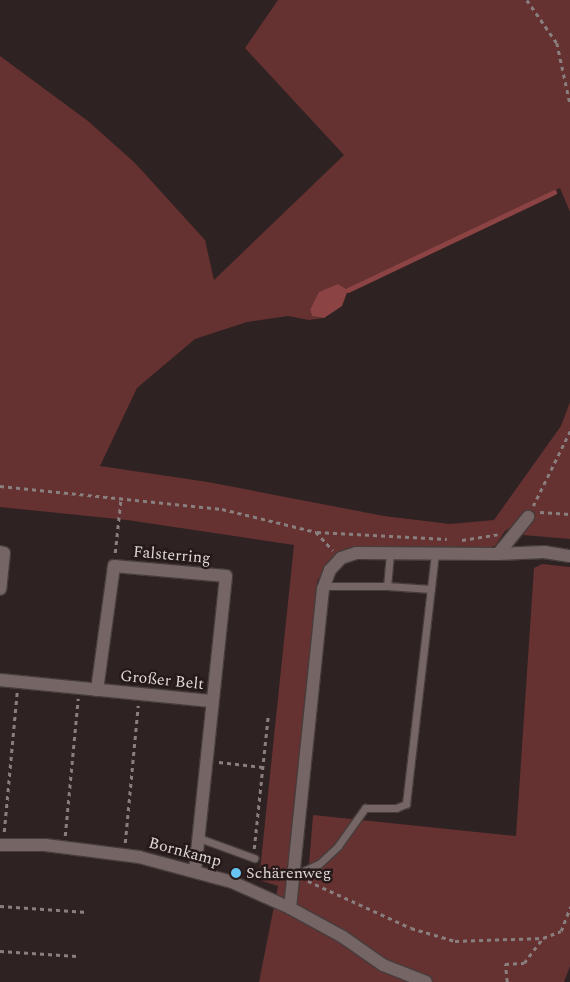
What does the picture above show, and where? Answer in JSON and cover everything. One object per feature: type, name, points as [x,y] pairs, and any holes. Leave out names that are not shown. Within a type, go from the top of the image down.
[{"type":"street","points":[[498,554],[520,531],[529,514]]},
{"type":"street","points":[[0,552],[4,553],[0,589]]},
{"type":"street","points":[[290,908],[295,876],[302,768],[324,586],[330,570],[341,558],[356,552],[498,554],[544,552],[570,556]]},
{"type":"street","name":"Falsterring","points":[[97,690],[114,566],[226,576],[212,701]]},
{"type":"street","name":"Großer Belt","points":[[0,680],[212,701],[195,870]]},
{"type":"street","name":"Bornkamp","points":[[2,840],[90,849],[195,870],[232,882],[290,908],[343,937],[383,964],[426,982]]},
{"type":"lane","points":[[387,586],[390,553]]},
{"type":"lane","points":[[295,876],[319,864],[332,852],[365,808],[396,808],[406,804],[435,554]]},
{"type":"lane","points":[[324,586],[387,586],[431,590]]},
{"type":"lane","points":[[199,838],[254,858]]},
{"type":"path","points":[[527,0],[557,43],[570,103]]},
{"type":"path","points":[[570,431],[529,514],[570,514]]},
{"type":"path","points":[[0,486],[121,497],[222,510],[316,532],[457,540],[520,531]]},
{"type":"path","points":[[114,566],[121,497]]},
{"type":"path","points":[[316,532],[341,558]]},
{"type":"path","points":[[2,840],[19,682]]},
{"type":"path","points":[[65,838],[80,688]]},
{"type":"path","points":[[125,844],[140,694]]},
{"type":"path","points":[[254,858],[268,716]]},
{"type":"path","points":[[206,761],[262,767]]},
{"type":"path","points":[[295,876],[435,937],[468,942],[543,938],[561,931],[570,907]]},
{"type":"path","points":[[0,906],[87,912]]},
{"type":"path","points":[[507,982],[505,964],[524,963],[543,938]]},
{"type":"path","points":[[0,951],[77,956]]},
{"type":"shaded area","points":[[278,0],[570,0],[570,212],[560,188],[348,290],[338,284],[310,310],[312,316],[324,318],[309,320],[288,316],[247,322],[195,339],[137,388],[100,466],[208,482],[384,516],[450,524],[494,520],[561,426],[570,402],[570,539],[523,535],[531,522],[522,520],[505,531],[496,545],[484,551],[357,546],[345,549],[327,563],[317,582],[288,873],[308,877],[313,815],[516,836],[534,568],[542,564],[570,567],[570,966],[564,982],[259,982],[278,886],[259,880],[294,545],[127,520],[0,507],[0,56],[88,121],[135,163],[205,240],[214,280],[344,155],[245,48]]},
{"type":"shaded area","points":[[338,284],[348,290],[342,306],[324,318],[312,316],[310,310],[319,292]]},
{"type":"waterway","points":[[348,290],[554,192]]},
{"type":"place","name":"Schärenweg","points":[[236,873]]}]
